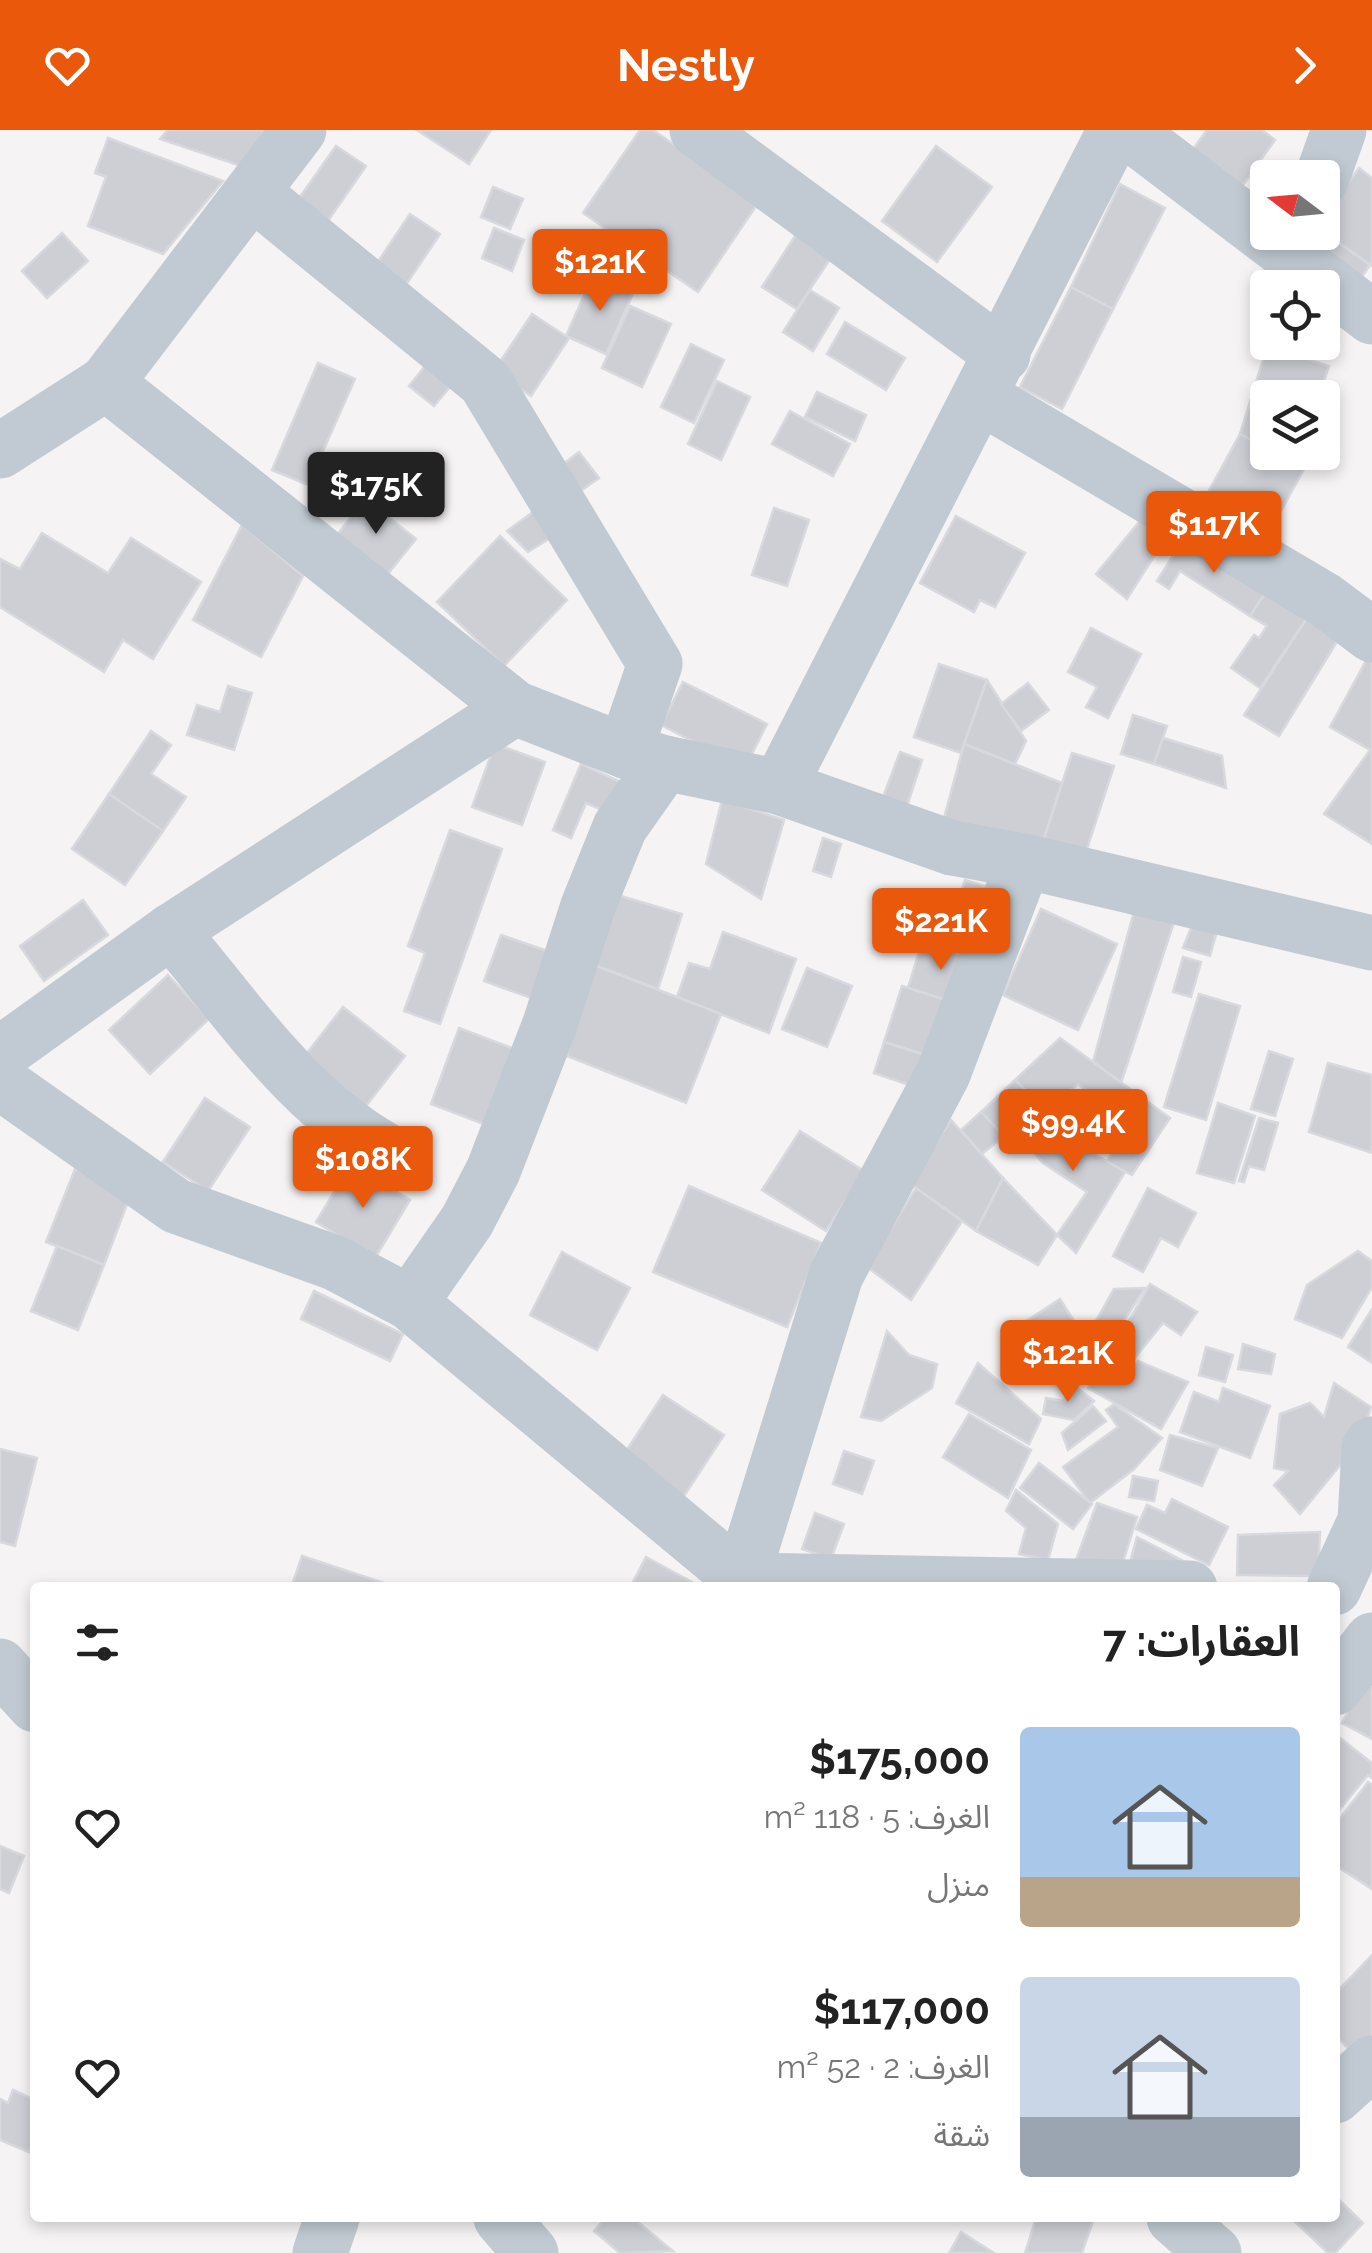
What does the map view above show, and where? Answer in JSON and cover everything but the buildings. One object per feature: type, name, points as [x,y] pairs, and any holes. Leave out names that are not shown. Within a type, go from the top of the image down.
[{"type":"street","points":[[0,451],[106,384],[300,130]]},
{"type":"street","points":[[697,130],[992,376],[1372,634]]},
{"type":"street","points":[[779,786],[1115,130]]},
{"type":"street","points":[[1126,130],[1250,213]]},
{"type":"street","points":[[1328,160],[1339,130]]},
{"type":"street","points":[[252,192],[485,382],[656,664],[645,757],[588,906],[550,1024],[493,1171],[467,1221],[410,1304]]},
{"type":"street","points":[[1303,250],[1372,316]]},
{"type":"street","points":[[106,384],[515,708],[645,757],[779,786],[952,848],[1372,943]]},
{"type":"street","points":[[0,1054],[172,932],[515,708]]},
{"type":"street","points":[[742,1582],[836,1275],[944,1074],[1024,862]]},
{"type":"street","points":[[172,932],[313,1100],[364,1140],[399,1157]]},
{"type":"street","points":[[0,1082],[176,1206],[335,1263],[410,1304],[739,1582]]},
{"type":"street","points":[[1337,1582],[1365,1520],[1368,1448],[1372,1444]]},
{"type":"street","points":[[1340,1612],[1372,1638],[1340,1681]]},
{"type":"street","points":[[0,1666],[30,1699]]},
{"type":"street","points":[[1340,2092],[1372,2063]]},
{"type":"street","points":[[320,2253],[331,2222]]},
{"type":"street","points":[[505,2222],[532,2253]]},
{"type":"street","points":[[1179,2222],[1214,2253]]}]
